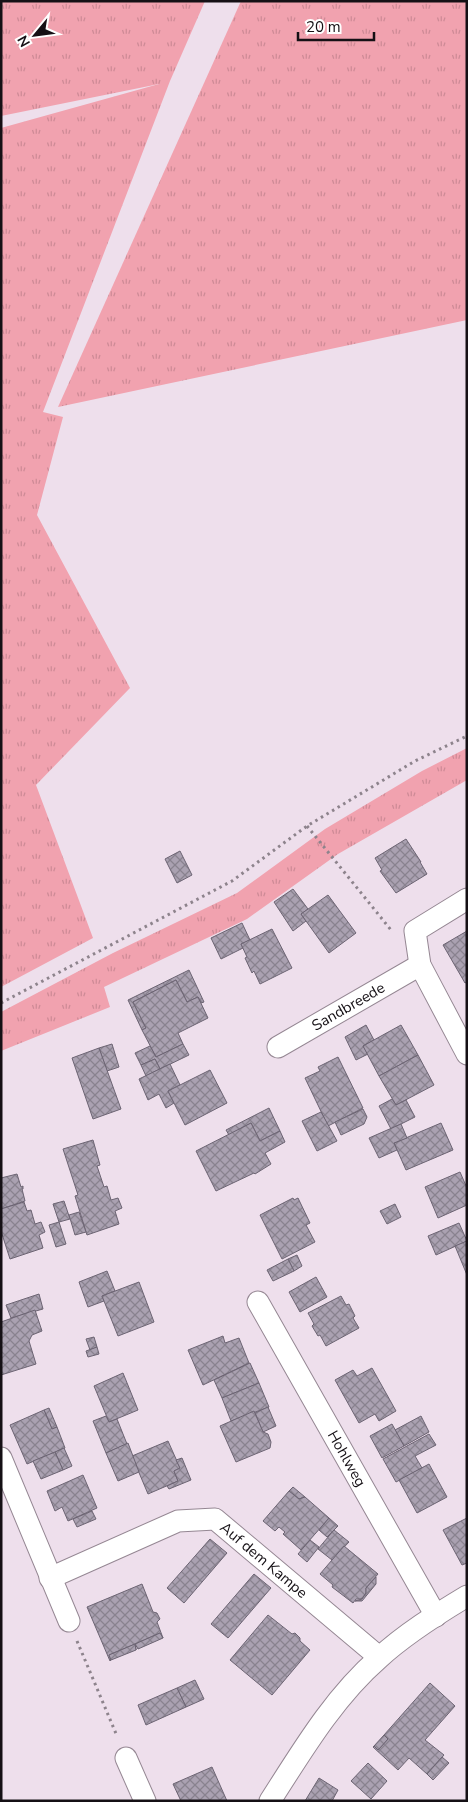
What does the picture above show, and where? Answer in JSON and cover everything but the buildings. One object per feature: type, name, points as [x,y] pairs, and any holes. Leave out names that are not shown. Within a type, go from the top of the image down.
[{"type":"street","points":[[467,899],[415,931],[420,965],[467,1054]]},
{"type":"street","name":"Sandbreede","points":[[278,1047],[420,965]]},
{"type":"street","name":"Hohlweg","points":[[258,1302],[436,1616]]},
{"type":"street","points":[[1,1458],[69,1621]]},
{"type":"street","name":"Auf dem Kampe","points":[[50,1578],[178,1521],[215,1519],[379,1657]]},
{"type":"street","points":[[270,1801],[304,1748],[340,1699],[379,1657],[467,1596]]},
{"type":"street","points":[[126,1758],[145,1801]]},
{"type":"path","points":[[1,1003],[232,881],[307,826],[415,761],[467,736]]},
{"type":"path","points":[[307,826],[392,931],[417,942]]},
{"type":"path","points":[[69,1621],[126,1758]]},
{"type":"green space","points":[[1,1],[205,1],[170,81],[43,412],[63,417],[37,515],[130,688],[36,785],[93,938],[1,987],[1,128],[159,84],[1,116]]},
{"type":"green space","points":[[241,1],[467,1],[467,320],[58,407]]},
{"type":"green space","points":[[467,748],[467,780],[338,854],[247,919],[104,987],[110,1007],[1,1051],[1,1012],[113,953],[237,893],[325,829],[422,771]]}]
